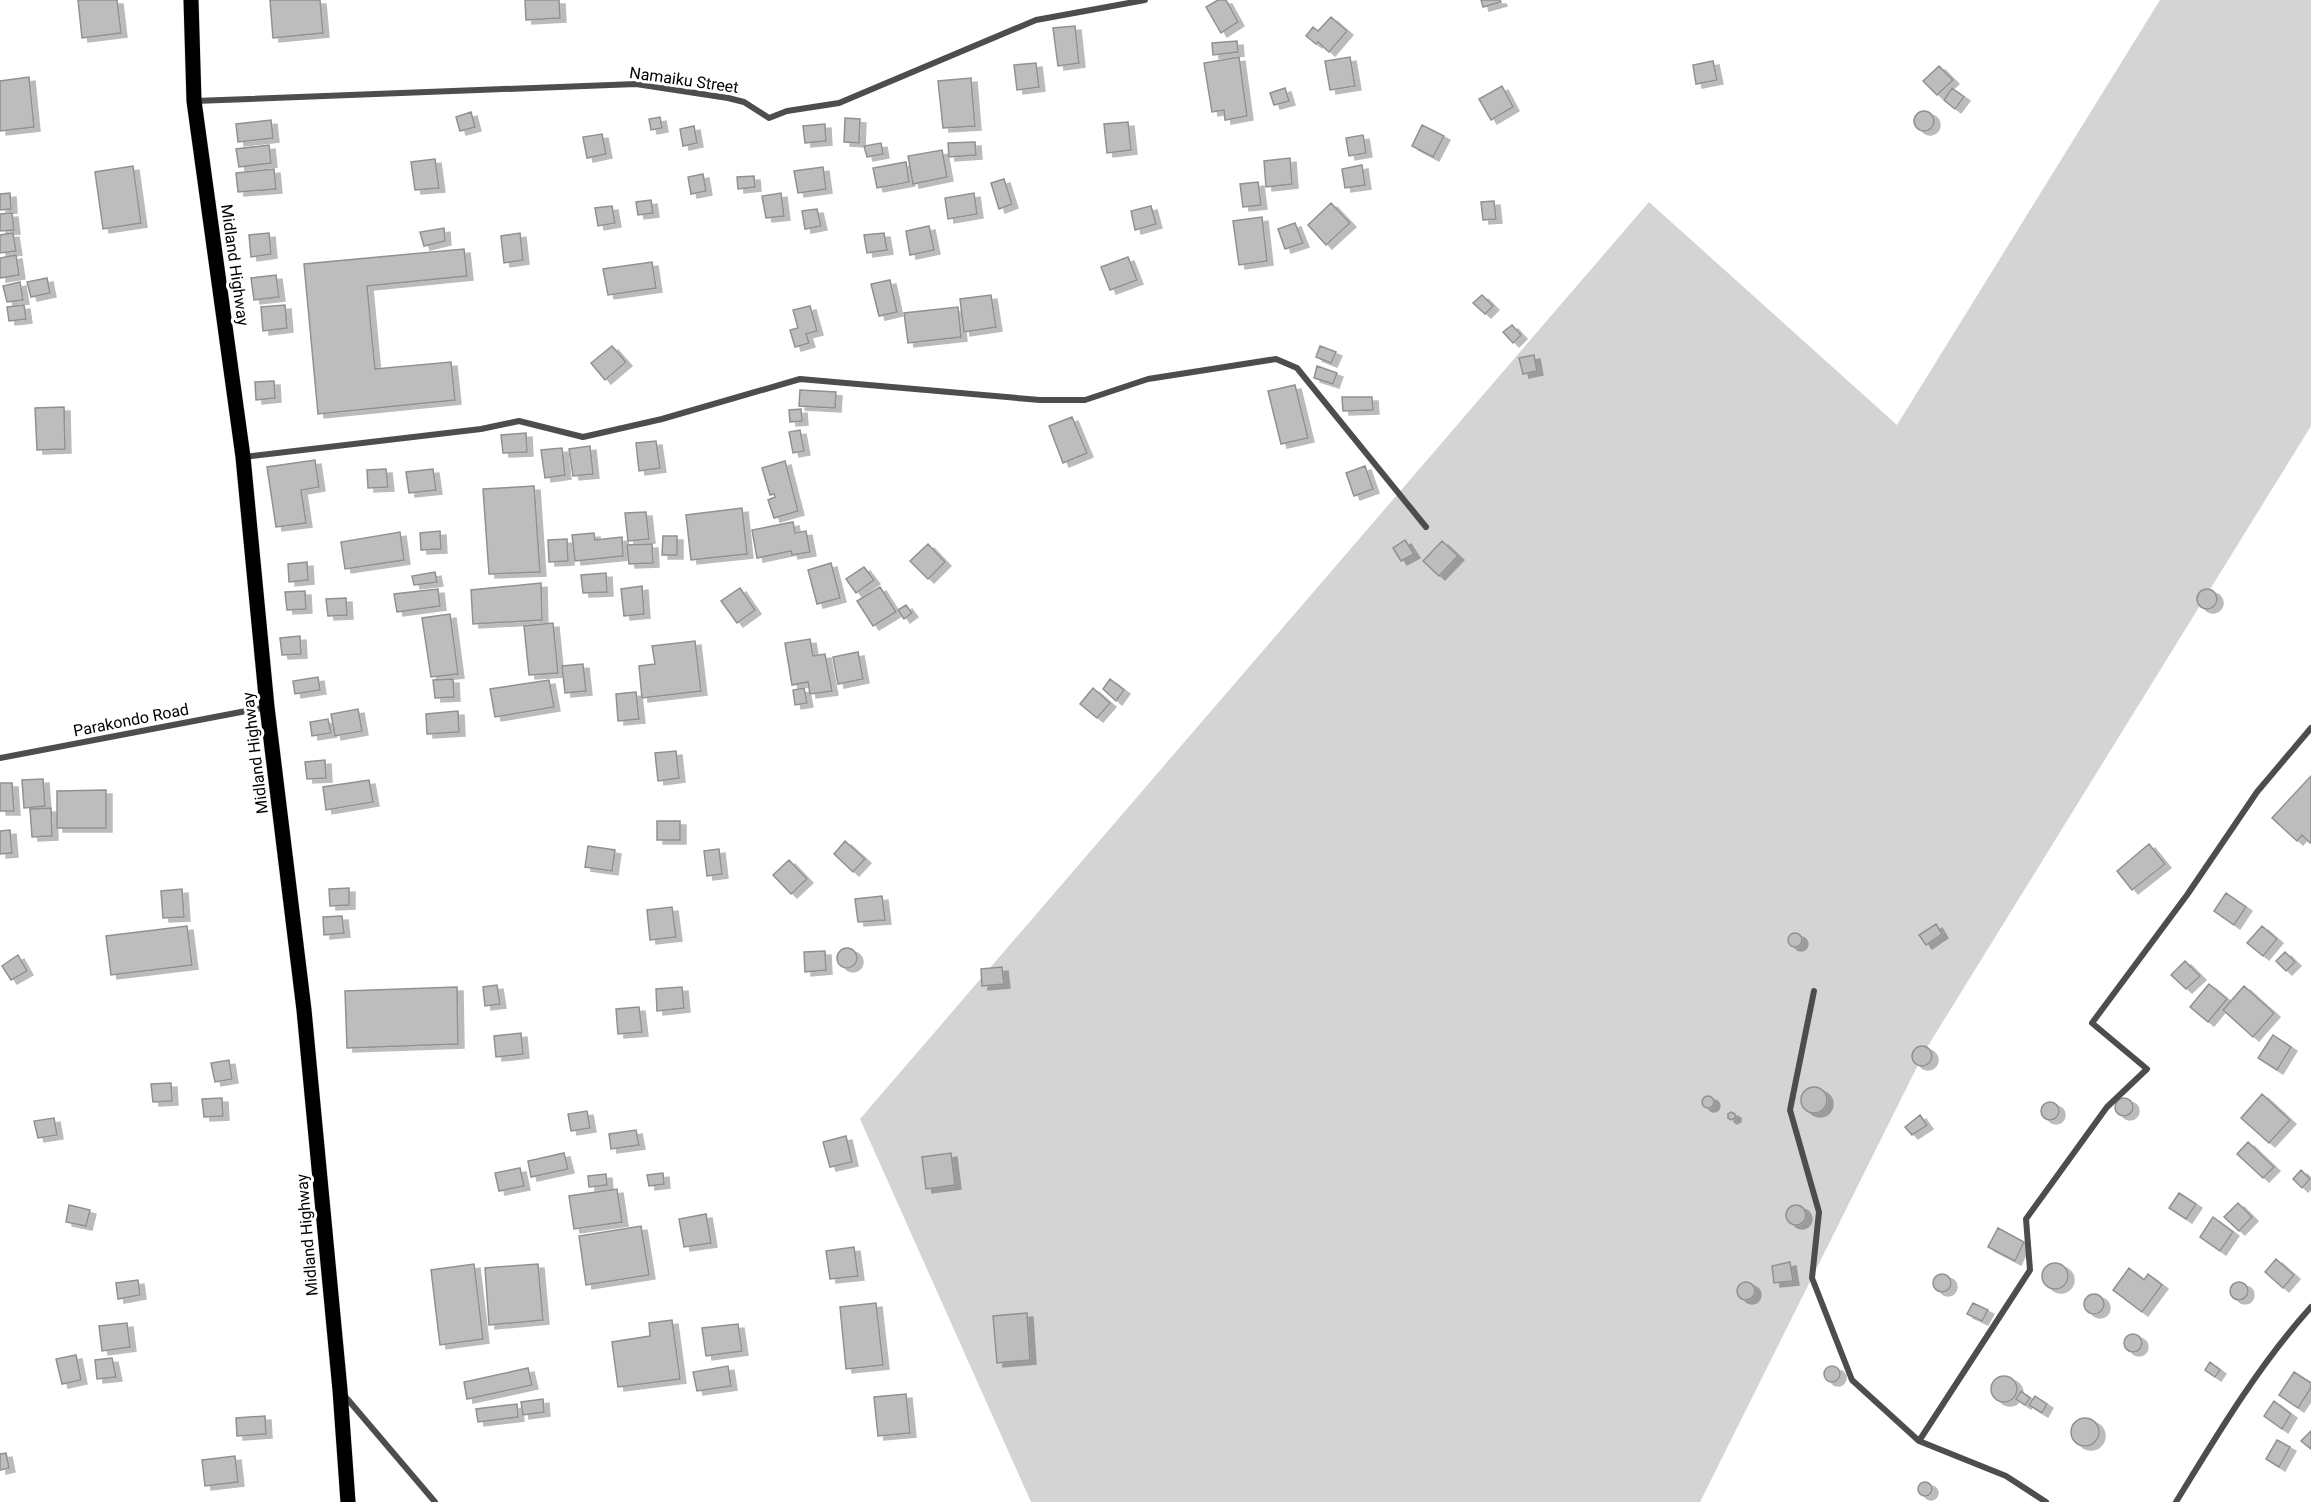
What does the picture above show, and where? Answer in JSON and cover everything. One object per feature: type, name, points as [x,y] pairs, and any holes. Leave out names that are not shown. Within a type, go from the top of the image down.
[{"type":"main road","name":"Midland Highway","points":[[190,0],[194,101],[243,457],[267,707],[304,1010],[340,1390],[348,1502]]},
{"type":"street","name":"Namaiku Street","points":[[194,101],[636,84],[744,102],[769,118],[787,111],[839,103],[1036,20],[1145,0]]},
{"type":"street","points":[[243,457],[481,429],[519,421],[583,437],[663,419],[800,379],[1040,400],[1085,400],[1148,379],[1276,359],[1297,368],[1426,527]]},
{"type":"street","name":"Parakondo Road","points":[[0,758],[267,707]]},
{"type":"street","points":[[1918,1441],[2030,1269],[2026,1219],[2107,1107],[2147,1069],[2092,1023],[2187,895],[2257,792],[2311,728]]},
{"type":"street","points":[[1814,991],[1790,1110],[1819,1212],[1812,1278],[1852,1380],[1918,1441],[2006,1476],[2046,1502]]},
{"type":"street","points":[[2176,1502],[2230,1415],[2311,1307]]},
{"type":"street","points":[[340,1390],[435,1502]]},
{"type":"shaded area","points":[[2160,0],[2311,0],[2311,426],[1926,1049],[1700,1502],[1031,1502],[860,1119],[1649,202],[1897,425]]},
{"type":"building","points":[[78,0],[117,0],[121,33],[82,38]]},
{"type":"building","points":[[270,0],[320,0],[323,33],[273,38]]},
{"type":"building","points":[[525,0],[559,0],[560,18],[526,20]]},
{"type":"building","points":[[1218,0],[1226,0],[1238,22],[1221,33],[1206,7]]},
{"type":"building","points":[[1481,0],[1500,0],[1501,2],[1483,7]]},
{"type":"building","points":[[1331,17],[1347,31],[1329,52],[1318,42],[1316,44],[1306,36],[1313,27],[1318,31]]},
{"type":"building","points":[[1075,26],[1079,63],[1058,66],[1053,28]]},
{"type":"building","points":[[1237,41],[1238,52],[1213,55],[1212,43]]},
{"type":"building","points":[[1239,57],[1247,116],[1225,120],[1224,110],[1212,112],[1204,63]]},
{"type":"building","points":[[1350,57],[1355,86],[1330,90],[1325,61]]},
{"type":"building","points":[[1713,61],[1717,80],[1696,84],[1693,65]]},
{"type":"building","points":[[1036,63],[1039,87],[1017,90],[1014,65]]},
{"type":"building","points":[[1939,66],[1953,80],[1937,95],[1923,81]]},
{"type":"building","points":[[29,77],[34,127],[0,131],[0,81]]},
{"type":"building","points":[[971,78],[975,126],[943,128],[938,81]]},
{"type":"building","points":[[1502,86],[1513,107],[1491,120],[1479,99]]},
{"type":"building","points":[[1285,88],[1289,101],[1274,105],[1270,93]]},
{"type":"building","points":[[1952,88],[1964,97],[1955,109],[1944,100]]},
{"type":"building","points":[[1924,111],[1931,114],[1934,121],[1931,128],[1924,131],[1917,128],[1914,121],[1917,114]]},
{"type":"building","points":[[471,112],[475,127],[460,131],[456,117]]},
{"type":"building","points":[[660,117],[662,128],[651,130],[649,119]]},
{"type":"building","points":[[845,118],[860,119],[859,143],[844,142]]},
{"type":"building","points":[[271,120],[273,138],[238,142],[236,124]]},
{"type":"building","points":[[1128,122],[1131,150],[1107,153],[1104,124]]},
{"type":"building","points":[[825,124],[826,141],[805,143],[803,126]]},
{"type":"building","points":[[1422,125],[1444,136],[1433,157],[1412,146]]},
{"type":"building","points":[[694,126],[697,143],[683,146],[680,129]]},
{"type":"building","points":[[602,134],[606,154],[587,158],[583,137]]},
{"type":"building","points":[[1363,135],[1366,153],[1349,156],[1346,138]]},
{"type":"building","points":[[975,142],[976,155],[949,157],[948,143]]},
{"type":"building","points":[[881,143],[883,154],[867,157],[864,146]]},
{"type":"building","points":[[269,145],[271,163],[239,167],[236,149]]},
{"type":"building","points":[[942,150],[947,177],[913,184],[908,156]]},
{"type":"building","points":[[1290,158],[1292,184],[1266,187],[1264,161]]},
{"type":"building","points":[[435,159],[439,188],[415,190],[411,162]]},
{"type":"building","points":[[906,162],[909,182],[877,188],[873,168]]},
{"type":"building","points":[[1362,165],[1365,185],[1345,188],[1342,169]]},
{"type":"building","points":[[133,166],[141,223],[103,229],[95,172]]},
{"type":"building","points":[[823,167],[826,189],[798,193],[794,171]]},
{"type":"building","points":[[274,169],[276,189],[238,192],[236,173]]},
{"type":"building","points":[[703,174],[706,191],[691,194],[688,177]]},
{"type":"building","points":[[754,176],[755,187],[738,189],[737,177]]},
{"type":"building","points":[[1004,179],[1012,204],[999,209],[991,183]]},
{"type":"building","points":[[1258,182],[1261,205],[1243,207],[1240,184]]},
{"type":"building","points":[[10,193],[11,209],[0,210],[0,194]]},
{"type":"building","points":[[781,193],[784,216],[766,218],[762,196]]},
{"type":"building","points":[[974,193],[977,214],[948,219],[945,198]]},
{"type":"building","points":[[651,200],[653,213],[638,215],[636,202]]},
{"type":"building","points":[[1494,201],[1496,219],[1483,220],[1481,202]]},
{"type":"building","points":[[1331,203],[1350,223],[1326,245],[1308,225]]},
{"type":"building","points":[[612,206],[615,223],[598,226],[595,208]]},
{"type":"building","points":[[1151,206],[1156,224],[1135,230],[1131,211]]},
{"type":"building","points":[[817,209],[821,226],[805,229],[802,211]]},
{"type":"building","points":[[12,213],[14,230],[0,231],[0,214]]},
{"type":"building","points":[[1262,217],[1267,261],[1239,265],[1233,221]]},
{"type":"building","points":[[1295,223],[1303,243],[1285,249],[1278,229]]},
{"type":"building","points":[[929,226],[934,250],[910,255],[906,231]]},
{"type":"building","points":[[444,228],[445,241],[424,246],[420,232]]},
{"type":"building","points":[[13,233],[16,251],[0,253],[0,235]]},
{"type":"building","points":[[269,233],[271,254],[251,257],[249,235]]},
{"type":"building","points":[[520,233],[523,260],[504,263],[501,236]]},
{"type":"building","points":[[884,233],[887,250],[867,253],[864,235]]},
{"type":"building","points":[[464,249],[467,276],[367,286],[375,369],[451,362],[455,400],[318,414],[304,264]]},
{"type":"building","points":[[16,255],[19,275],[0,278],[0,258]]},
{"type":"building","points":[[1128,257],[1137,280],[1110,290],[1101,267]]},
{"type":"building","points":[[652,262],[656,288],[608,295],[603,269]]},
{"type":"building","points":[[276,275],[279,297],[254,300],[251,278]]},
{"type":"building","points":[[47,278],[50,293],[31,297],[27,282]]},
{"type":"building","points":[[890,280],[897,312],[879,316],[871,284]]},
{"type":"building","points":[[20,282],[23,300],[7,302],[3,286]]},
{"type":"building","points":[[991,295],[996,327],[964,332],[960,299]]},
{"type":"building","points":[[1482,295],[1493,306],[1485,314],[1473,303]]},
{"type":"building","points":[[24,305],[26,319],[9,321],[7,307]]},
{"type":"building","points":[[285,305],[287,328],[263,331],[261,307]]},
{"type":"building","points":[[810,306],[817,331],[806,334],[809,343],[795,347],[790,330],[798,328],[793,310]]},
{"type":"building","points":[[958,307],[961,337],[908,343],[904,313]]},
{"type":"building","points":[[1512,325],[1521,335],[1513,343],[1503,332]]},
{"type":"building","points":[[612,346],[626,362],[605,380],[591,363]]},
{"type":"building","points":[[1320,346],[1336,352],[1331,363],[1316,357]]},
{"type":"building","points":[[1534,355],[1537,371],[1523,374],[1519,358]]},
{"type":"building","points":[[1317,366],[1337,373],[1333,384],[1314,378]]},
{"type":"building","points":[[274,381],[275,398],[256,400],[255,382]]},
{"type":"building","points":[[1295,385],[1308,438],[1281,444],[1268,391]]},
{"type":"building","points":[[800,390],[836,392],[835,408],[799,406]]},
{"type":"building","points":[[1342,397],[1372,397],[1373,410],[1343,411]]},
{"type":"building","points":[[64,407],[65,449],[37,450],[35,408]]},
{"type":"building","points":[[801,409],[802,421],[790,422],[789,410]]},
{"type":"building","points":[[1072,417],[1087,453],[1063,463],[1049,426]]},
{"type":"building","points":[[800,430],[804,451],[793,453],[789,432]]},
{"type":"building","points":[[526,433],[527,452],[503,453],[501,435]]},
{"type":"building","points":[[656,441],[660,468],[639,471],[636,443]]},
{"type":"building","points":[[590,446],[593,474],[573,476],[569,449]]},
{"type":"building","points":[[562,448],[565,475],[545,478],[541,450]]},
{"type":"building","points":[[315,460],[319,487],[301,490],[306,523],[276,527],[267,467]]},
{"type":"building","points":[[785,461],[798,511],[774,518],[768,500],[775,497],[774,494],[770,495],[762,468]]},
{"type":"building","points":[[1365,466],[1373,489],[1354,496],[1346,473]]},
{"type":"building","points":[[386,469],[388,487],[368,488],[367,470]]},
{"type":"building","points":[[433,469],[436,490],[409,493],[406,472]]},
{"type":"building","points":[[534,486],[540,572],[489,574],[483,489]]},
{"type":"building","points":[[742,508],[747,554],[691,560],[686,515]]},
{"type":"building","points":[[646,512],[649,539],[628,541],[625,513]]},
{"type":"building","points":[[793,522],[795,533],[806,531],[810,552],[792,555],[791,551],[757,558],[752,530]]},
{"type":"building","points":[[440,531],[441,549],[421,550],[420,533]]},
{"type":"building","points":[[400,532],[404,560],[345,569],[341,542]]},
{"type":"building","points":[[594,533],[595,540],[622,537],[623,556],[575,561],[572,535]]},
{"type":"building","points":[[663,536],[677,536],[677,555],[662,555]]},
{"type":"building","points":[[567,539],[568,561],[549,562],[548,540]]},
{"type":"building","points":[[1405,540],[1414,554],[1401,561],[1393,548]]},
{"type":"building","points":[[1442,541],[1458,556],[1439,576],[1423,561]]},
{"type":"building","points":[[652,544],[653,563],[629,564],[627,545]]},
{"type":"building","points":[[928,544],[945,562],[928,579],[910,561]]},
{"type":"building","points":[[307,562],[308,580],[289,582],[288,564]]},
{"type":"building","points":[[831,563],[840,598],[817,604],[808,570]]},
{"type":"building","points":[[864,567],[874,580],[856,593],[846,579]]},
{"type":"building","points":[[435,572],[437,582],[414,585],[412,576]]},
{"type":"building","points":[[606,573],[607,592],[583,593],[581,575]]},
{"type":"building","points":[[541,583],[542,620],[473,624],[471,590]]},
{"type":"building","points":[[642,586],[644,614],[624,616],[621,589]]},
{"type":"building","points":[[880,587],[896,612],[873,626],[857,601]]},
{"type":"building","points":[[740,588],[755,610],[737,623],[721,601]]},
{"type":"building","points":[[438,589],[440,606],[397,612],[394,594]]},
{"type":"building","points":[[2207,589],[2214,592],[2217,599],[2214,606],[2207,609],[2200,606],[2197,599],[2200,592]]},
{"type":"building","points":[[305,591],[306,609],[287,610],[285,592]]},
{"type":"building","points":[[346,598],[347,615],[328,616],[326,599]]},
{"type":"building","points":[[906,605],[912,613],[904,619],[898,610]]},
{"type":"building","points":[[450,614],[458,674],[431,677],[422,618]]},
{"type":"building","points":[[553,623],[558,673],[529,675],[524,626]]},
{"type":"building","points":[[300,636],[301,654],[282,655],[280,638]]},
{"type":"building","points":[[810,639],[813,656],[825,654],[832,691],[810,694],[808,682],[792,685],[785,643]]},
{"type":"building","points":[[695,641],[701,691],[642,698],[639,666],[655,664],[652,646]]},
{"type":"building","points":[[858,652],[863,679],[838,684],[833,657]]},
{"type":"building","points":[[583,664],[586,691],[565,693],[562,666]]},
{"type":"building","points":[[318,677],[320,690],[295,694],[293,681]]},
{"type":"building","points":[[453,679],[454,697],[435,698],[433,680]]},
{"type":"building","points":[[1110,679],[1124,690],[1116,701],[1103,689]]},
{"type":"building","points":[[549,680],[554,707],[495,717],[490,689]]},
{"type":"building","points":[[804,688],[807,703],[795,705],[793,690]]},
{"type":"building","points":[[1093,688],[1110,703],[1097,718],[1080,704]]},
{"type":"building","points":[[636,692],[639,719],[618,721],[616,694]]},
{"type":"building","points":[[358,709],[362,731],[335,736],[331,714]]},
{"type":"building","points":[[458,711],[459,732],[427,734],[426,714]]},
{"type":"building","points":[[328,719],[331,733],[312,736],[310,722]]},
{"type":"building","points":[[676,751],[679,778],[658,781],[655,753]]},
{"type":"building","points":[[325,760],[326,778],[307,779],[305,762]]},
{"type":"building","points":[[2311,776],[2310,843],[2302,835],[2297,841],[2272,818]]},
{"type":"building","points":[[43,779],[45,806],[24,808],[22,780]]},
{"type":"building","points":[[369,780],[373,802],[326,810],[323,787]]},
{"type":"building","points":[[0,783],[12,783],[14,811],[0,811]]},
{"type":"building","points":[[106,790],[106,828],[57,828],[57,791]]},
{"type":"building","points":[[51,808],[52,836],[32,837],[30,809]]},
{"type":"building","points":[[657,821],[680,821],[680,840],[657,840]]},
{"type":"building","points":[[10,830],[12,853],[0,854],[0,831]]},
{"type":"building","points":[[845,841],[865,859],[853,872],[834,854]]},
{"type":"building","points":[[2149,844],[2165,864],[2132,890],[2117,871]]},
{"type":"building","points":[[588,846],[615,850],[612,871],[585,867]]},
{"type":"building","points":[[719,849],[722,874],[707,876],[704,851]]},
{"type":"building","points":[[789,860],[807,879],[791,894],[773,875]]},
{"type":"building","points":[[349,888],[349,905],[330,906],[329,889]]},
{"type":"building","points":[[182,889],[184,917],[163,918],[161,891]]},
{"type":"building","points":[[2226,893],[2246,907],[2234,925],[2214,911]]},
{"type":"building","points":[[882,896],[885,920],[858,922],[855,899]]},
{"type":"building","points":[[672,907],[676,937],[650,940],[647,910]]},
{"type":"building","points":[[342,916],[344,933],[324,935],[323,917]]},
{"type":"building","points":[[1936,924],[1942,934],[1926,945],[1919,935]]},
{"type":"building","points":[[187,926],[192,965],[111,975],[106,936]]},
{"type":"building","points":[[2262,926],[2277,939],[2263,956],[2247,943]]},
{"type":"building","points":[[1795,933],[1800,935],[1802,940],[1800,945],[1795,947],[1790,945],[1788,940],[1790,935]]},
{"type":"building","points":[[843,948],[851,948],[857,954],[857,962],[851,968],[843,968],[837,962],[837,954]]},
{"type":"building","points":[[825,951],[826,970],[805,972],[804,952]]},
{"type":"building","points":[[2285,952],[2295,962],[2286,971],[2276,961]]},
{"type":"building","points":[[18,955],[27,971],[11,980],[2,966]]},
{"type":"building","points":[[2185,961],[2200,976],[2186,989],[2171,975]]},
{"type":"building","points":[[1002,967],[1004,984],[982,986],[981,969]]},
{"type":"building","points":[[2209,984],[2227,999],[2208,1022],[2190,1007]]},
{"type":"building","points":[[497,985],[500,1004],[485,1006],[483,987]]},
{"type":"building","points":[[2244,986],[2274,1013],[2253,1037],[2223,1010]]},
{"type":"building","points":[[457,987],[458,1044],[347,1048],[345,991]]},
{"type":"building","points":[[682,987],[684,1008],[657,1011],[656,989]]},
{"type":"building","points":[[639,1007],[642,1032],[618,1034],[616,1009]]},
{"type":"building","points":[[521,1033],[523,1054],[496,1057],[494,1036]]},
{"type":"building","points":[[2273,1035],[2291,1047],[2277,1070],[2258,1058]]},
{"type":"building","points":[[1922,1046],[1929,1049],[1932,1056],[1929,1063],[1922,1066],[1915,1063],[1912,1056],[1915,1049]]},
{"type":"building","points":[[229,1060],[232,1079],[215,1082],[211,1063]]},
{"type":"building","points":[[171,1083],[172,1101],[153,1102],[151,1084]]},
{"type":"building","points":[[1814,1087],[1823,1091],[1827,1100],[1823,1109],[1814,1113],[1805,1109],[1801,1100],[1805,1091]]},
{"type":"building","points":[[2262,1094],[2290,1120],[2269,1143],[2241,1118]]},
{"type":"building","points":[[1708,1096],[1714,1102],[1708,1108],[1702,1102]]},
{"type":"building","points":[[222,1098],[223,1116],[204,1117],[202,1099]]},
{"type":"building","points":[[2124,1098],[2130,1101],[2133,1107],[2130,1113],[2124,1116],[2118,1113],[2115,1107],[2118,1101]]},
{"type":"building","points":[[2050,1102],[2056,1105],[2059,1111],[2056,1117],[2050,1120],[2044,1117],[2041,1111],[2044,1105]]},
{"type":"building","points":[[587,1111],[590,1128],[571,1131],[568,1114]]},
{"type":"building","points":[[1731,1112],[1735,1114],[1735,1118],[1731,1120],[1728,1114]]},
{"type":"building","points":[[1920,1115],[1927,1125],[1912,1135],[1905,1127]]},
{"type":"building","points":[[54,1118],[57,1135],[38,1138],[34,1121]]},
{"type":"building","points":[[636,1130],[639,1145],[611,1149],[609,1134]]},
{"type":"building","points":[[846,1136],[852,1162],[830,1167],[823,1142]]},
{"type":"building","points":[[2248,1142],[2274,1167],[2263,1178],[2237,1154]]},
{"type":"building","points":[[564,1153],[568,1169],[531,1177],[528,1161]]},
{"type":"building","points":[[951,1153],[955,1185],[926,1189],[922,1157]]},
{"type":"building","points":[[520,1168],[524,1186],[499,1191],[495,1173]]},
{"type":"building","points":[[2301,1170],[2310,1179],[2302,1188],[2293,1179]]},
{"type":"building","points":[[663,1173],[664,1184],[649,1186],[647,1175]]},
{"type":"building","points":[[606,1174],[607,1185],[589,1187],[588,1176]]},
{"type":"building","points":[[617,1189],[622,1222],[574,1229],[569,1196]]},
{"type":"building","points":[[2179,1193],[2196,1204],[2186,1219],[2169,1208]]},
{"type":"building","points":[[2238,1203],[2252,1217],[2239,1231],[2224,1217]]},
{"type":"building","points":[[69,1205],[90,1210],[86,1226],[66,1222]]},
{"type":"building","points":[[1796,1205],[1803,1208],[1806,1215],[1803,1222],[1796,1225],[1789,1222],[1786,1215],[1789,1208]]},
{"type":"building","points":[[706,1214],[711,1243],[684,1247],[679,1219]]},
{"type":"building","points":[[2213,1217],[2233,1232],[2220,1251],[2200,1237]]},
{"type":"building","points":[[641,1226],[649,1275],[586,1285],[579,1236]]},
{"type":"building","points":[[1998,1228],[2024,1242],[2015,1261],[1988,1247]]},
{"type":"building","points":[[854,1247],[858,1276],[830,1279],[826,1251]]},
{"type":"building","points":[[2276,1259],[2294,1275],[2283,1288],[2265,1272]]},
{"type":"building","points":[[1790,1262],[1793,1281],[1774,1283],[1772,1266]]},
{"type":"building","points":[[2055,1263],[2065,1266],[2068,1276],[2065,1286],[2055,1289],[2045,1286],[2042,1276],[2045,1266]]},
{"type":"building","points":[[474,1264],[483,1339],[440,1345],[431,1270]]},
{"type":"building","points":[[538,1264],[543,1320],[489,1325],[485,1268]]},
{"type":"building","points":[[2129,1268],[2144,1280],[2148,1274],[2162,1285],[2142,1312],[2113,1290]]},
{"type":"building","points":[[1942,1274],[1948,1277],[1951,1283],[1948,1289],[1942,1292],[1936,1289],[1933,1283],[1936,1277]]},
{"type":"building","points":[[138,1280],[140,1295],[118,1299],[116,1283]]},
{"type":"building","points":[[1746,1282],[1753,1284],[1755,1291],[1753,1298],[1746,1300],[1739,1298],[1737,1291],[1739,1284]]},
{"type":"building","points":[[2239,1282],[2245,1285],[2248,1291],[2245,1297],[2239,1300],[2233,1297],[2230,1291],[2233,1285]]},
{"type":"building","points":[[2094,1294],[2101,1297],[2104,1304],[2101,1311],[2094,1314],[2087,1311],[2084,1304],[2087,1297]]},
{"type":"building","points":[[876,1303],[883,1365],[846,1369],[840,1307]]},
{"type":"building","points":[[1973,1303],[1988,1310],[1982,1321],[1967,1314]]},
{"type":"building","points":[[1027,1313],[1030,1360],[997,1363],[993,1316]]},
{"type":"building","points":[[672,1320],[680,1379],[618,1387],[612,1342],[650,1336],[649,1323]]},
{"type":"building","points":[[127,1323],[130,1347],[102,1351],[99,1326]]},
{"type":"building","points":[[738,1324],[742,1351],[706,1356],[702,1328]]},
{"type":"building","points":[[2129,1334],[2137,1334],[2142,1339],[2140,1350],[2129,1352],[2124,1347],[2124,1339]]},
{"type":"building","points":[[76,1355],[81,1380],[62,1384],[56,1359]]},
{"type":"building","points":[[112,1358],[116,1377],[97,1379],[95,1360]]},
{"type":"building","points":[[2210,1362],[2220,1370],[2215,1377],[2205,1370]]},
{"type":"building","points":[[728,1366],[731,1386],[697,1391],[693,1372]]},
{"type":"building","points":[[1829,1366],[1835,1366],[1840,1374],[1838,1380],[1829,1382],[1824,1377],[1824,1371]]},
{"type":"building","points":[[528,1368],[532,1385],[467,1399],[464,1382]]},
{"type":"building","points":[[2294,1372],[2311,1383],[2311,1388],[2298,1408],[2279,1395]]},
{"type":"building","points":[[2004,1376],[2013,1380],[2017,1389],[2013,1398],[2004,1402],[1995,1398],[1991,1389],[1995,1380]]},
{"type":"building","points":[[2021,1391],[2030,1398],[2025,1405],[2016,1399]]},
{"type":"building","points":[[906,1394],[910,1433],[878,1436],[874,1397]]},
{"type":"building","points":[[2035,1396],[2047,1404],[2042,1413],[2029,1405]]},
{"type":"building","points":[[543,1399],[544,1412],[523,1415],[521,1402]]},
{"type":"building","points":[[2274,1401],[2291,1414],[2282,1429],[2264,1416]]},
{"type":"building","points":[[517,1404],[518,1417],[478,1422],[476,1409]]},
{"type":"building","points":[[265,1416],[266,1434],[237,1436],[236,1418]]},
{"type":"building","points":[[2085,1418],[2095,1422],[2099,1432],[2095,1442],[2085,1446],[2075,1442],[2071,1432],[2075,1422]]},
{"type":"building","points":[[2311,1431],[2311,1449],[2301,1441]]},
{"type":"building","points":[[2277,1440],[2290,1447],[2279,1467],[2266,1459]]},
{"type":"building","points":[[6,1453],[9,1468],[0,1470],[0,1454]]},
{"type":"building","points":[[235,1456],[238,1482],[205,1486],[202,1460]]},
{"type":"building","points":[[1922,1482],[1928,1482],[1932,1489],[1928,1496],[1922,1496],[1918,1492],[1918,1486]]}]
